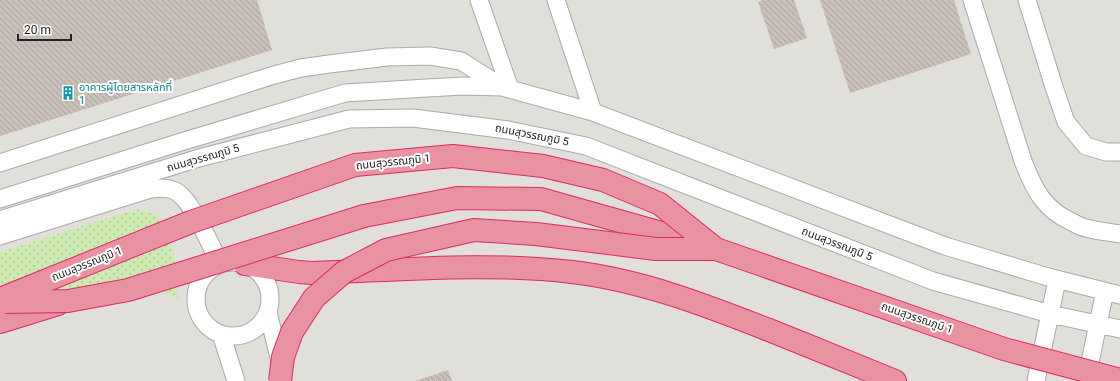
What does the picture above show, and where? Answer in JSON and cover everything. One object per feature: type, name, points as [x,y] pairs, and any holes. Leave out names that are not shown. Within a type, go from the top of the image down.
[{"type":"highway","name":"ถนนสุวรรณภูมิ 1","points":[[0,299],[191,222],[355,165],[453,156],[543,166],[603,180],[660,204],[716,249]]},
{"type":"highway","name":"ถนนสุวรรณภูมิ 1","points":[[0,322],[68,301],[128,290],[364,216],[457,198],[542,198],[716,249],[1004,348],[1120,380]]},
{"type":"highway","name":"ถนนสุวรรณภูมิ 1","points":[[280,381],[284,357],[292,332],[314,298],[344,272],[386,250],[474,230],[536,234],[656,249],[716,249]]},
{"type":"highway","points":[[246,264],[312,273],[448,267],[490,267],[573,272],[612,278],[652,288],[697,302],[896,381]]},
{"type":"highway","name":"ถนนสุวรรณภูมิ 1","points":[[0,302],[68,301]]},
{"type":"street","points":[[479,0],[506,88]]},
{"type":"street","points":[[556,0],[593,112]]},
{"type":"street","points":[[972,0],[1023,161],[1032,184],[1041,199],[1052,211],[1085,228],[1120,234]]},
{"type":"street","points":[[1027,0],[1066,122],[1086,146],[1106,152],[1120,152]]},
{"type":"street","name":"ถนนสุวรรณภูมิ 5","points":[[0,164],[274,75],[301,68],[387,57],[430,56],[461,61],[506,88]]},
{"type":"street","name":"ถนนสุวรรณภูมิ 5","points":[[0,199],[184,141],[345,94],[449,87],[506,88],[593,112],[945,246],[1057,280],[1112,293],[1098,324],[1086,381]]},
{"type":"street","name":"ถนนสุวรรณภูมิ 5","points":[[0,220],[199,158],[349,119],[413,118],[508,130],[586,146],[933,281],[1050,314],[1120,329]]},
{"type":"street","name":"ถนนสุวรรณภูมิ 5","points":[[0,236],[151,189],[162,188],[175,191],[189,202],[220,264]]},
{"type":"street","points":[[233,262],[246,264],[256,270],[264,278],[269,289],[270,300],[268,312],[262,322],[254,330],[244,335],[232,336],[221,334],[210,328],[201,318],[197,306],[197,293],[201,281],[209,271],[220,264],[233,262]]},
{"type":"street","points":[[1036,381],[1057,280]]},
{"type":"street","points":[[268,312],[284,381]]},
{"type":"street","points":[[221,334],[236,381]]},
{"type":"shaded area","points":[[0,0],[1120,0],[1120,381],[0,381]]},
{"type":"green space","points":[[137,209],[156,215],[173,249],[178,299],[132,278],[0,314],[0,252]]},
{"type":"building","name":"อาคารผู้โดยสารหลักที่ 1","points":[[0,0],[257,0],[272,50],[0,136]]},
{"type":"building","points":[[763,0],[794,0],[807,38],[774,49],[758,2]]},
{"type":"building","points":[[820,0],[954,0],[971,54],[850,93]]},
{"type":"building","points":[[448,370],[452,381],[415,381]]},
{"type":"place","name":"อาคารผู้โดยสารหลักที่ 1","points":[[68,93]]}]
